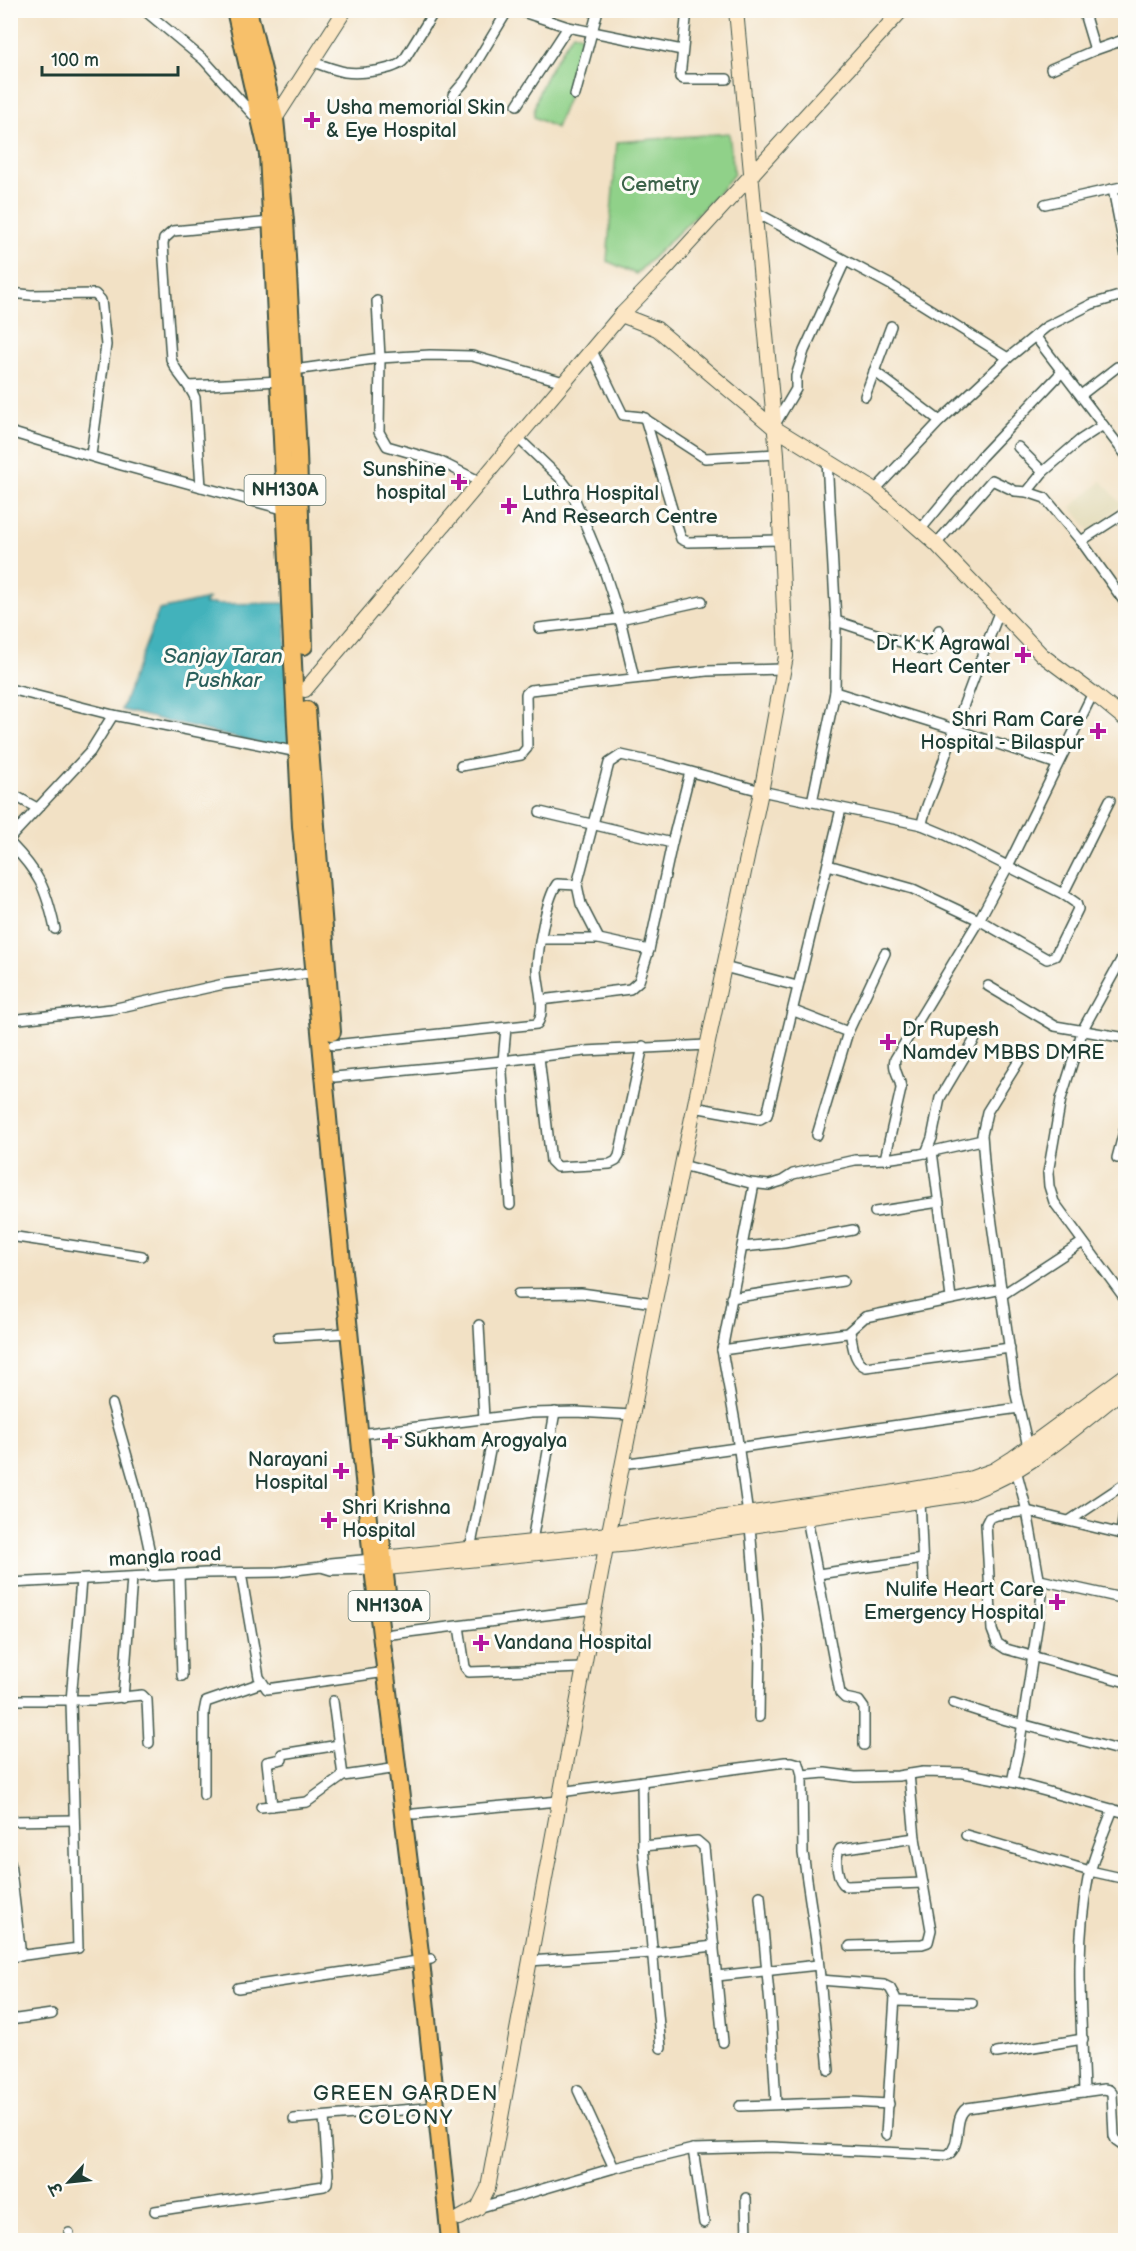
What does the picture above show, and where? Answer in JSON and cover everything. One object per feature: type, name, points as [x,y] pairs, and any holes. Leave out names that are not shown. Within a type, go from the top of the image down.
[{"type":"highway","name":"NH130A","points":[[235,10],[268,121],[301,826],[333,1046],[349,1333],[378,1563],[392,1634],[402,1773],[414,1814],[450,2241]]},
{"type":"highway","name":"NH130A","points":[[248,10],[285,221],[294,370],[305,690],[322,971],[346,1256],[368,1433],[386,1672],[449,2106],[461,2241]]},
{"type":"street","points":[[144,10],[204,60],[268,121],[312,62],[345,10]]},
{"type":"street","points":[[312,62],[346,72],[398,66],[435,10]]},
{"type":"street","points":[[453,95],[465,81],[508,10]]},
{"type":"street","points":[[517,10],[568,27],[682,50]]},
{"type":"street","points":[[575,95],[598,10]]},
{"type":"street","points":[[687,10],[679,75],[682,79],[727,79]]},
{"type":"street","points":[[478,2208],[488,2188],[607,1540],[682,1165],[761,791],[786,656],[777,454],[736,10]]},
{"type":"street","points":[[1083,10],[1095,50]]},
{"type":"street","points":[[305,690],[621,315],[752,175],[893,13]]},
{"type":"street","points":[[517,105],[568,27]]},
{"type":"street","points":[[1051,69],[1125,39]]},
{"type":"street","points":[[1045,204],[1125,186]]},
{"type":"street","points":[[1113,189],[1125,256]]},
{"type":"street","points":[[755,212],[891,285],[1008,358]]},
{"type":"street","points":[[201,487],[195,398],[189,386],[179,376],[171,359],[162,248],[164,238],[173,231],[272,222]]},
{"type":"street","points":[[773,427],[796,388],[796,376],[804,351],[845,261]]},
{"type":"street","points":[[10,293],[95,294],[101,300],[106,345],[92,455]]},
{"type":"street","points":[[875,490],[940,421],[1008,358],[1046,327],[1092,304],[1125,294]]},
{"type":"street","points":[[377,301],[380,358],[379,432],[387,446],[439,460],[479,482]]},
{"type":"street","points":[[621,315],[657,329],[773,427],[875,490],[936,544],[1042,655],[1125,720]]},
{"type":"street","points":[[865,396],[891,326]]},
{"type":"street","points":[[1035,336],[1125,455]]},
{"type":"street","points":[[591,351],[622,414],[645,418],[705,458],[777,454]]},
{"type":"street","points":[[294,370],[380,358],[480,357],[564,382]]},
{"type":"street","points":[[1081,396],[1117,367]]},
{"type":"street","points":[[874,371],[940,421]]},
{"type":"street","points":[[920,530],[981,457],[1061,373]]},
{"type":"street","points":[[189,386],[280,381]]},
{"type":"street","points":[[645,418],[681,539],[688,542],[780,540]]},
{"type":"street","points":[[1027,492],[1043,472],[1080,440],[1103,425]]},
{"type":"street","points":[[10,432],[286,510]]},
{"type":"street","points":[[517,437],[560,478],[573,495],[603,567],[620,619],[634,678]]},
{"type":"street","points":[[1018,447],[1043,472]]},
{"type":"street","points":[[812,802],[835,692],[836,621],[827,460]]},
{"type":"street","points":[[936,544],[992,480],[1015,490],[1045,498],[1082,541],[1125,604]]},
{"type":"street","points":[[1082,541],[1125,512]]},
{"type":"street","points":[[539,628],[620,619],[702,601]]},
{"type":"street","points":[[922,825],[923,814],[1000,610]]},
{"type":"street","points":[[836,621],[927,651],[936,646],[939,630]]},
{"type":"street","points":[[461,766],[526,752],[526,694],[531,690],[707,671],[783,669]]},
{"type":"street","points":[[10,689],[113,715],[298,752]]},
{"type":"street","points":[[835,692],[1057,764]]},
{"type":"street","points":[[885,1159],[901,1087],[894,1066],[895,1059],[979,920],[1093,693]]},
{"type":"street","points":[[10,838],[90,752],[113,715]]},
{"type":"street","points":[[598,939],[581,904],[577,885],[609,763],[621,755],[841,810],[922,825],[1063,894],[1076,903],[1078,909],[1055,956],[1047,959],[979,920],[913,890],[828,865]]},
{"type":"street","points":[[540,1000],[633,988],[639,981],[690,772]]},
{"type":"street","points":[[10,793],[37,808]]},
{"type":"street","points":[[1063,894],[1110,800]]},
{"type":"street","points":[[694,1107],[765,1118],[794,1011],[797,986],[841,810]]},
{"type":"street","points":[[540,812],[672,843]]},
{"type":"street","points":[[10,843],[32,865],[41,882],[55,929]]},
{"type":"street","points":[[333,1046],[537,1024],[540,1017],[540,1000],[537,968],[549,897],[560,883],[577,885]]},
{"type":"street","points":[[542,939],[598,939],[648,950]]},
{"type":"street","points":[[1125,951],[1083,1029],[1061,1099],[1048,1173],[1054,1202],[1125,1300]]},
{"type":"street","points":[[817,1135],[848,1032],[885,953]]},
{"type":"street","points":[[724,967],[797,986]]},
{"type":"street","points":[[10,1020],[112,1010],[224,984],[322,971]]},
{"type":"street","points":[[988,986],[1046,1022],[1063,1028],[1083,1029],[1125,1038]]},
{"type":"street","points":[[794,1011],[848,1032]]},
{"type":"street","points":[[506,1028],[502,1061],[510,1204]]},
{"type":"street","points":[[951,1298],[939,1202],[929,1152],[940,1098],[975,1039]]},
{"type":"street","points":[[335,1077],[643,1046],[707,1045]]},
{"type":"street","points":[[539,1057],[551,1161],[557,1167],[610,1164],[619,1156],[643,1046]]},
{"type":"street","points":[[1022,1056],[987,1112],[982,1140],[1019,1408],[1030,1453]]},
{"type":"street","points":[[1118,1158],[1125,1124]]},
{"type":"street","points":[[682,1165],[754,1184],[776,1184],[793,1174],[855,1160],[885,1159],[982,1140]]},
{"type":"street","points":[[754,1184],[722,1350],[749,1520],[760,1648],[759,1717]]},
{"type":"street","points":[[875,1212],[939,1202]]},
{"type":"street","points":[[742,1247],[784,1243],[853,1230]]},
{"type":"street","points":[[10,1236],[142,1256]]},
{"type":"street","points":[[722,1350],[850,1332],[865,1317],[951,1298],[1002,1292],[1083,1242]]},
{"type":"street","points":[[731,1298],[843,1281]]},
{"type":"street","points":[[519,1294],[581,1293],[654,1304]]},
{"type":"street","points":[[479,1325],[483,1419]]},
{"type":"street","points":[[850,1332],[856,1360],[866,1367],[1010,1348]]},
{"type":"street","points":[[278,1337],[349,1333]]},
{"type":"street","points":[[1030,1453],[1125,1375]]},
{"type":"street","points":[[749,1520],[807,1518],[920,1501],[981,1489],[1030,1453],[1123,1396]]},
{"type":"street","points":[[112,1404],[136,1488],[155,1576]]},
{"type":"street","points":[[622,1464],[1019,1408]]},
{"type":"street","points":[[368,1433],[555,1412],[632,1414]]},
{"type":"street","points":[[532,1541],[555,1412]]},
{"type":"street","points":[[470,1549],[490,1450]]},
{"type":"street","points":[[378,1563],[607,1540],[749,1520],[966,1480],[1014,1464]]},
{"type":"street","points":[[1012,1782],[1042,1605],[1040,1580],[1027,1511],[1014,1464]]},
{"type":"street","points":[[1070,1521],[1125,1483]]},
{"type":"street","points":[[1125,1498],[1123,1534],[1027,1511],[991,1517],[987,1521],[986,1530],[993,1636],[997,1643],[1006,1649],[1125,1682]]},
{"type":"street","points":[[920,1501],[924,1594]]},
{"type":"street","points":[[807,1518],[840,1693],[845,1698],[859,1701],[863,1706],[864,1745]]},
{"type":"street","points":[[378,1563],[532,1541],[607,1540]]},
{"type":"street","points":[[818,1574],[923,1560]]},
{"type":"street","name":"mangla road","points":[[10,1583],[278,1572],[321,1568],[331,1570],[378,1563]]},
{"type":"street","points":[[241,1572],[261,1683],[267,1689],[386,1672]]},
{"type":"street","points":[[179,1575],[182,1676]]},
{"type":"street","points":[[123,1698],[132,1578]]},
{"type":"street","points":[[10,1862],[16,1957],[78,1948],[71,1701],[81,1580]]},
{"type":"street","points":[[1040,1580],[1125,1599]]},
{"type":"street","points":[[392,1634],[594,1609]]},
{"type":"street","points":[[459,1626],[465,1666],[469,1671],[583,1668]]},
{"type":"street","points":[[204,1795],[206,1701],[261,1683]]},
{"type":"street","points":[[10,1700],[71,1701],[140,1695],[147,1700],[149,1743]]},
{"type":"street","points":[[333,1701],[343,1776]]},
{"type":"street","points":[[953,1703],[1023,1725],[1125,1752]]},
{"type":"street","points":[[272,1806],[267,1762],[282,1759],[282,1754],[339,1745]]},
{"type":"street","points":[[414,1814],[559,1796],[642,1781],[792,1762],[800,1766],[803,1853],[829,2070]]},
{"type":"street","points":[[802,1775],[825,1773],[855,1777],[950,1771],[1012,1782],[1125,1813]]},
{"type":"street","points":[[261,1807],[307,1802],[343,1776],[402,1773]]},
{"type":"street","points":[[850,1946],[928,1942],[931,1930],[915,1838],[909,1774]]},
{"type":"street","points":[[642,1781],[643,1846],[661,2048]]},
{"type":"street","points":[[1084,2092],[1080,1964],[1083,1913],[1090,1872],[1113,1809]]},
{"type":"street","points":[[10,1821],[74,1820]]},
{"type":"street","points":[[966,1835],[1090,1872],[1125,1879]]},
{"type":"street","points":[[915,1838],[840,1849],[837,1853],[840,1880],[846,1886],[923,1883]]},
{"type":"street","points":[[643,1846],[697,1841],[703,1845],[723,2042]]},
{"type":"street","points":[[760,1896],[776,2104]]},
{"type":"street","points":[[529,1961],[652,1953],[714,1946]]},
{"type":"street","points":[[238,1988],[426,1960]]},
{"type":"street","points":[[717,1976],[818,1965]]},
{"type":"street","points":[[820,1980],[884,1985],[892,1990],[896,2001],[886,2135]]},
{"type":"street","points":[[896,2001],[972,2003]]},
{"type":"street","points":[[10,2020],[52,2014]]},
{"type":"street","points":[[997,2053],[1083,2039]]},
{"type":"street","points":[[460,2218],[478,2208],[614,2168],[693,2149],[748,2147],[948,2155],[955,2148],[961,2115],[967,2108],[1107,2089],[1111,2091],[1114,2136],[1125,2147]]},
{"type":"street","points":[[578,2090],[614,2168]]},
{"type":"street","points":[[740,2106],[853,2102],[889,2104]]},
{"type":"street","points":[[294,2119],[438,2107]]},
{"type":"street","points":[[155,2211],[324,2186],[327,2183],[328,2174],[324,2117]]},
{"type":"street","points":[[693,2149],[704,2223]]},
{"type":"street","points":[[746,2198],[747,2241]]},
{"type":"shaded area","points":[[1102,481],[1122,505],[1090,531],[1071,507]]},
{"type":"green space","points":[[573,33],[585,37],[568,98],[556,128],[534,117],[535,107],[542,85]]},
{"type":"green space","name":"Cemetry","points":[[729,133],[734,174],[717,195],[636,274],[607,261],[617,142]]},
{"type":"water","name":"Sanjay Taran Pushkar","points":[[208,599],[204,604],[285,603],[290,751],[121,710],[159,610]]},
{"type":"place","name":"Usha memorial Skin & Eye Hospital","points":[[312,120]]},
{"type":"place","name":"Sunshine hospital","points":[[459,482]]},
{"type":"place","name":"Luthra Hospital And Research Centre","points":[[509,506]]},
{"type":"place","name":"Dr K K Agrawal Heart Center","points":[[1023,655]]},
{"type":"place","name":"Shri Ram Care Hospital - Bilaspur","points":[[1098,731]]},
{"type":"place","name":"Dr Rupesh Namdev MBBS DMRE","points":[[888,1042]]},
{"type":"place","name":"Sukham Arogyalya","points":[[390,1441]]},
{"type":"place","name":"Narayani Hospital","points":[[341,1471]]},
{"type":"place","name":"Shri Krishna Hospital","points":[[329,1520]]},
{"type":"place","name":"Nulife Heart Care Emergency Hospital","points":[[1057,1602]]},
{"type":"place","name":"Vandana Hospital","points":[[481,1643]]},
{"type":"district","name":"GREEN GARDEN COLONY","points":[[406,2105]]}]
